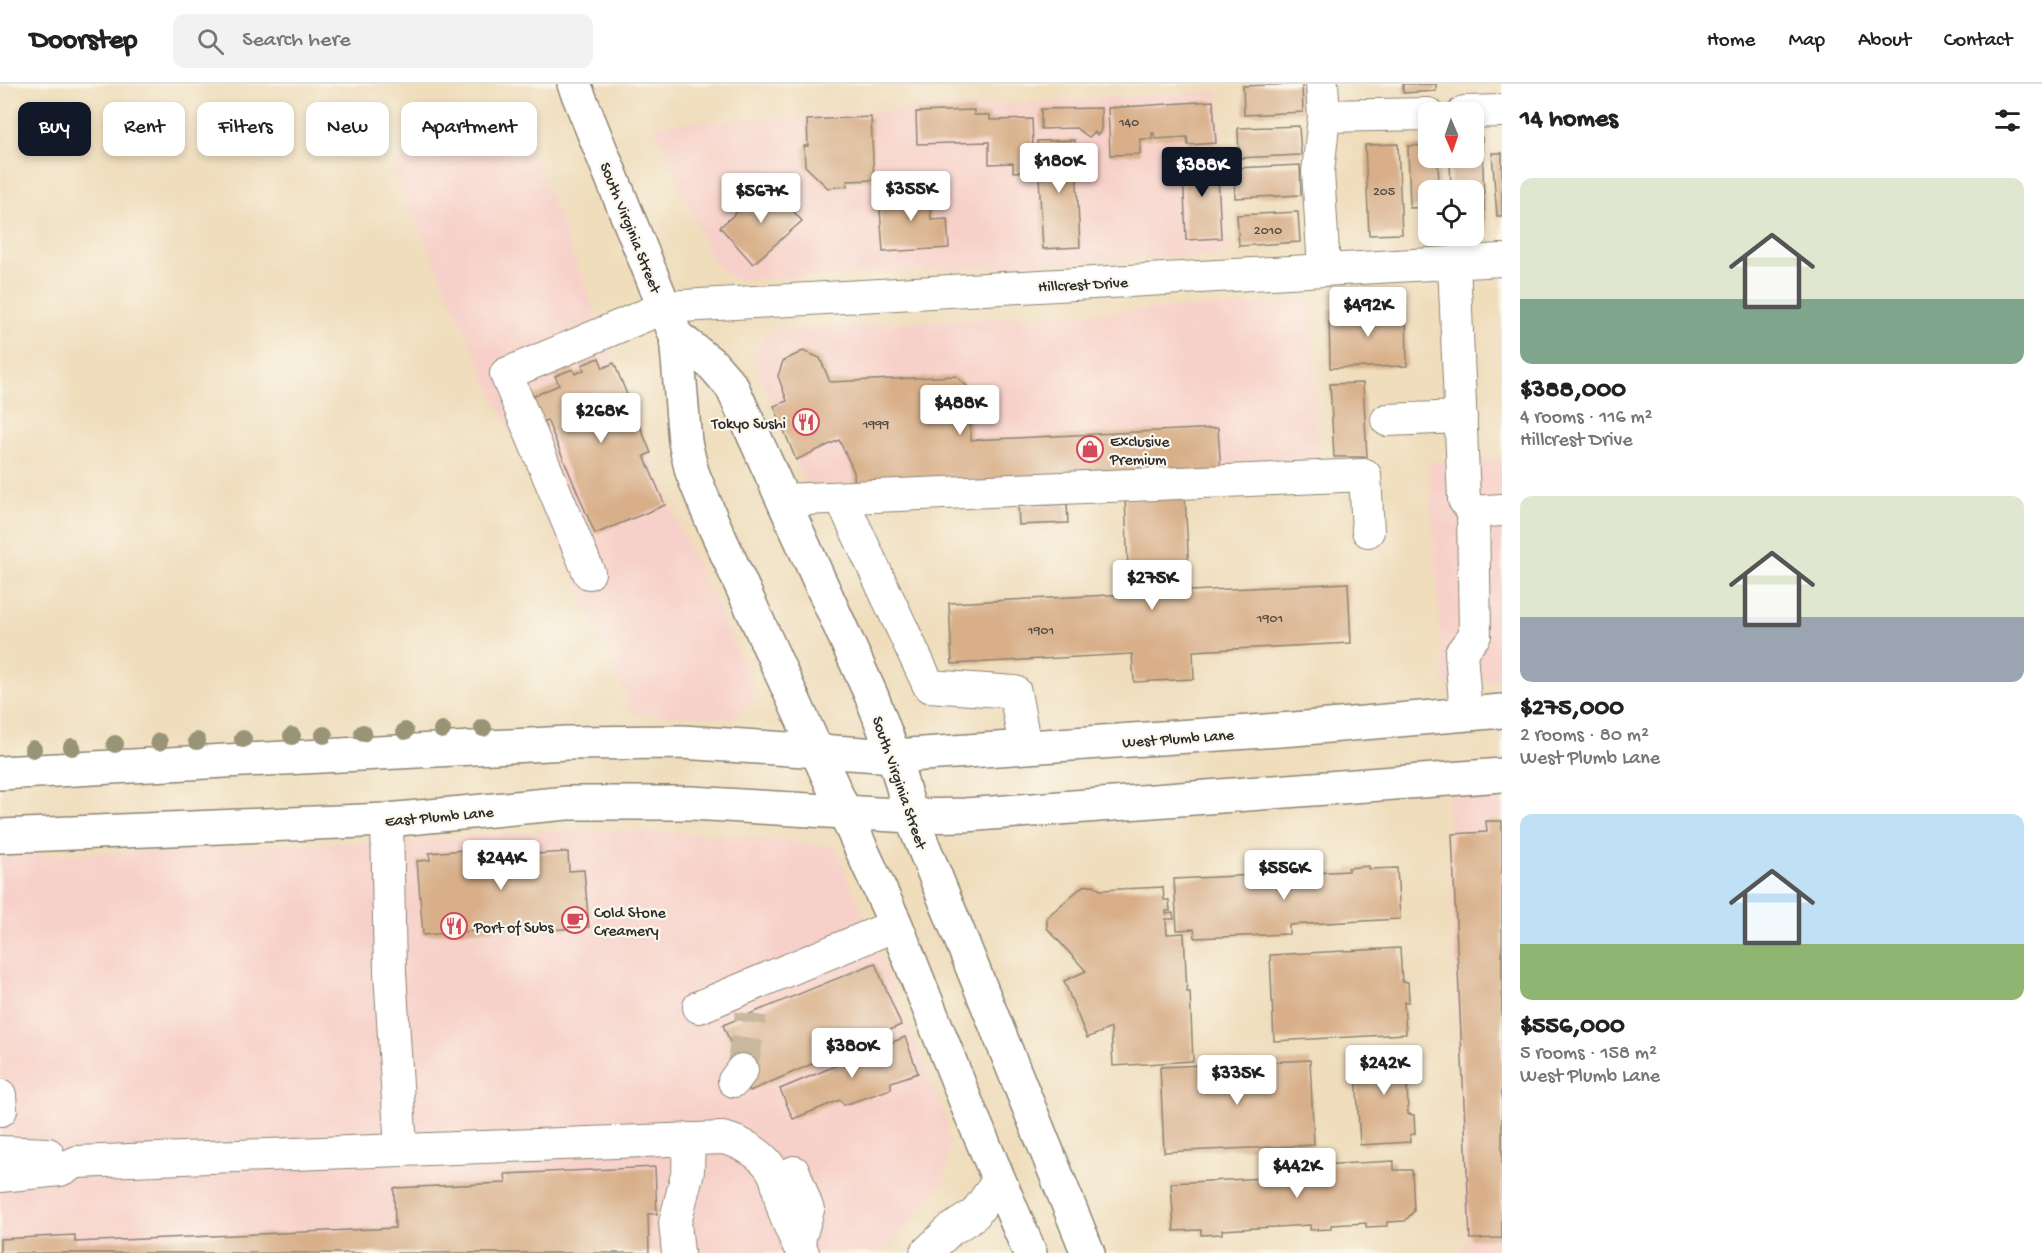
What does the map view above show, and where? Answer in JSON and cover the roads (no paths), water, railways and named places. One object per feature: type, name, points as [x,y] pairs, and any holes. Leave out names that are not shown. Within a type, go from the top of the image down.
[{"type":"main road","name":"South Virginia Street","points":[[574,84],[670,321],[692,472],[712,521],[896,925],[968,1107],[1030,1253]]},
{"type":"main road","name":"South Virginia Street","points":[[670,321],[713,364],[732,387],[872,697],[894,756],[911,816],[1088,1253]]},
{"type":"main road","name":"West Plumb Lane","points":[[817,751],[894,756],[1283,730],[1502,711]]},
{"type":"main road","points":[[0,773],[567,743],[682,742],[817,751]]},
{"type":"main road","points":[[911,816],[965,815],[1502,775]]},
{"type":"main road","name":"East Plumb Lane","points":[[0,836],[387,820],[567,803],[692,803],[911,816]]},
{"type":"street","points":[[1322,84],[1324,116],[1317,172],[1324,269]]},
{"type":"street","points":[[1484,111],[1502,111]]},
{"type":"street","points":[[1324,116],[1418,114]]},
{"type":"street","name":"Hillcrest Drive","points":[[589,573],[506,374],[670,321],[1324,269],[1502,260]]},
{"type":"street","points":[[1454,262],[1464,500],[1487,511],[1475,635],[1461,652],[1466,714]]},
{"type":"street","points":[[1387,420],[1461,417]]},
{"type":"street","points":[[783,500],[1365,475],[1368,531]]},
{"type":"street","points":[[842,498],[929,686],[1015,692],[1025,747]]},
{"type":"street","points":[[387,820],[390,972],[401,1149]]},
{"type":"street","points":[[699,1006],[896,925]]},
{"type":"street","points":[[751,1014],[758,983]]},
{"type":"street","points":[[0,1176],[60,1170],[77,1162],[713,1137],[744,1145],[761,1157],[776,1176],[784,1211],[800,1248]]},
{"type":"street","points":[[678,1253],[675,1223],[688,1171],[689,1138]]},
{"type":"street","points":[[0,1152],[58,1154],[77,1162]]},
{"type":"street","points":[[794,1172],[808,1210],[800,1248]]},
{"type":"street","points":[[926,1253],[949,1231],[975,1214],[999,1180]]},
{"type":"tunnel","points":[[742,1070],[751,1014]]},
{"type":"place","name":"Tokyo Sushi","points":[[806,422]]},
{"type":"place","name":"Exclusive Premium","points":[[1090,449]]},
{"type":"place","name":"Cold Stone Creamery","points":[[575,920]]},
{"type":"place","name":"Port of Subs","points":[[454,926]]}]
